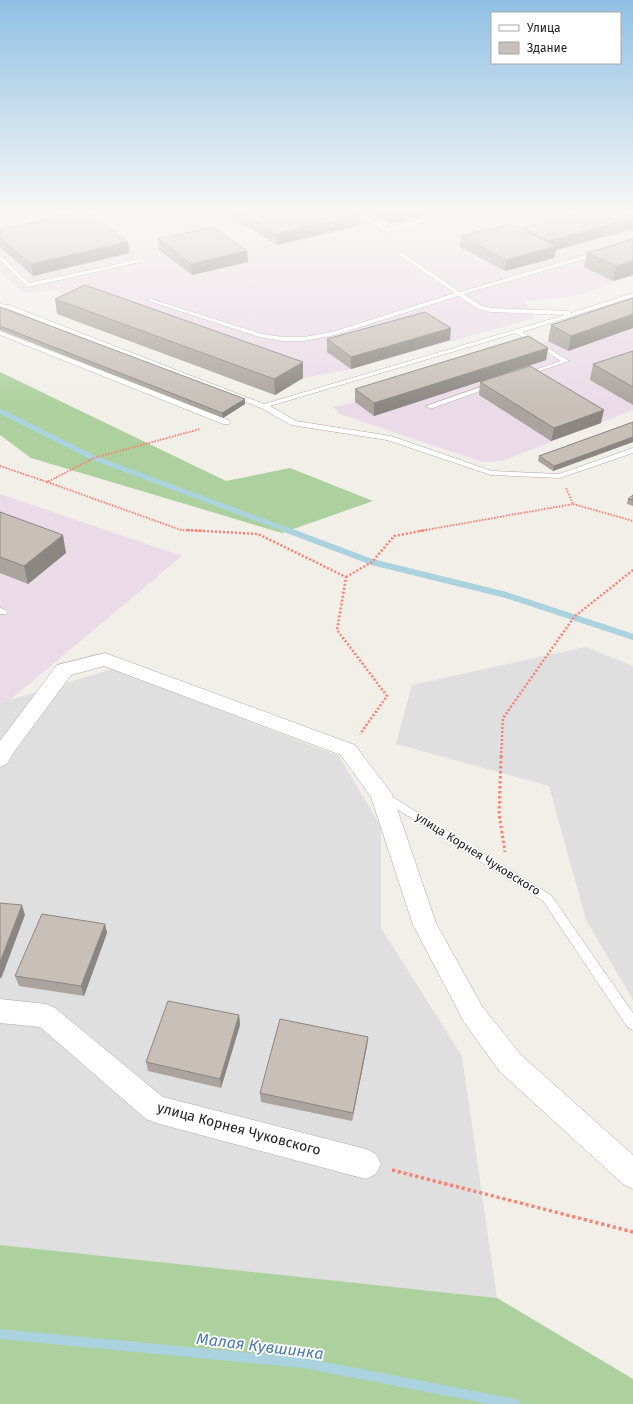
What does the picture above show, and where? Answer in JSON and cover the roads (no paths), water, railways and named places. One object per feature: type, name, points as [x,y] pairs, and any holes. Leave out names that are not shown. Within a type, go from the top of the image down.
[{"type":"street","points":[[0,759],[6,748],[64,670],[105,659],[348,750],[381,794],[425,925],[473,1014],[510,1063],[633,1174]]},
{"type":"street","name":"улица Корнея Чуковского","points":[[0,1011],[46,1016],[156,1109],[366,1164]]},
{"type":"lane","points":[[20,277],[28,285],[68,277]]},
{"type":"lane","points":[[433,277],[480,308],[490,310],[578,313]]},
{"type":"lane","points":[[149,300],[261,336],[283,339],[304,339],[333,334],[519,277]]},
{"type":"lane","points":[[264,406],[633,296]]},
{"type":"lane","points":[[0,306],[7,306],[264,406],[294,423],[388,438],[491,473],[560,476],[633,450]]},
{"type":"lane","points":[[516,331],[566,361],[521,376]]},
{"type":"lane","points":[[0,333],[226,422]]},
{"type":"lane","points":[[430,406],[498,384]]},
{"type":"lane","name":"улица Корнея Чуковского","points":[[381,794],[547,898],[633,1024]]},
{"type":"waterway","points":[[0,411],[94,458],[290,531]]},
{"type":"waterway","points":[[287,530],[372,562],[506,595],[633,637]]},
{"type":"waterway","name":"Малая Кувшинка","points":[[0,1334],[304,1363],[515,1404]]}]
